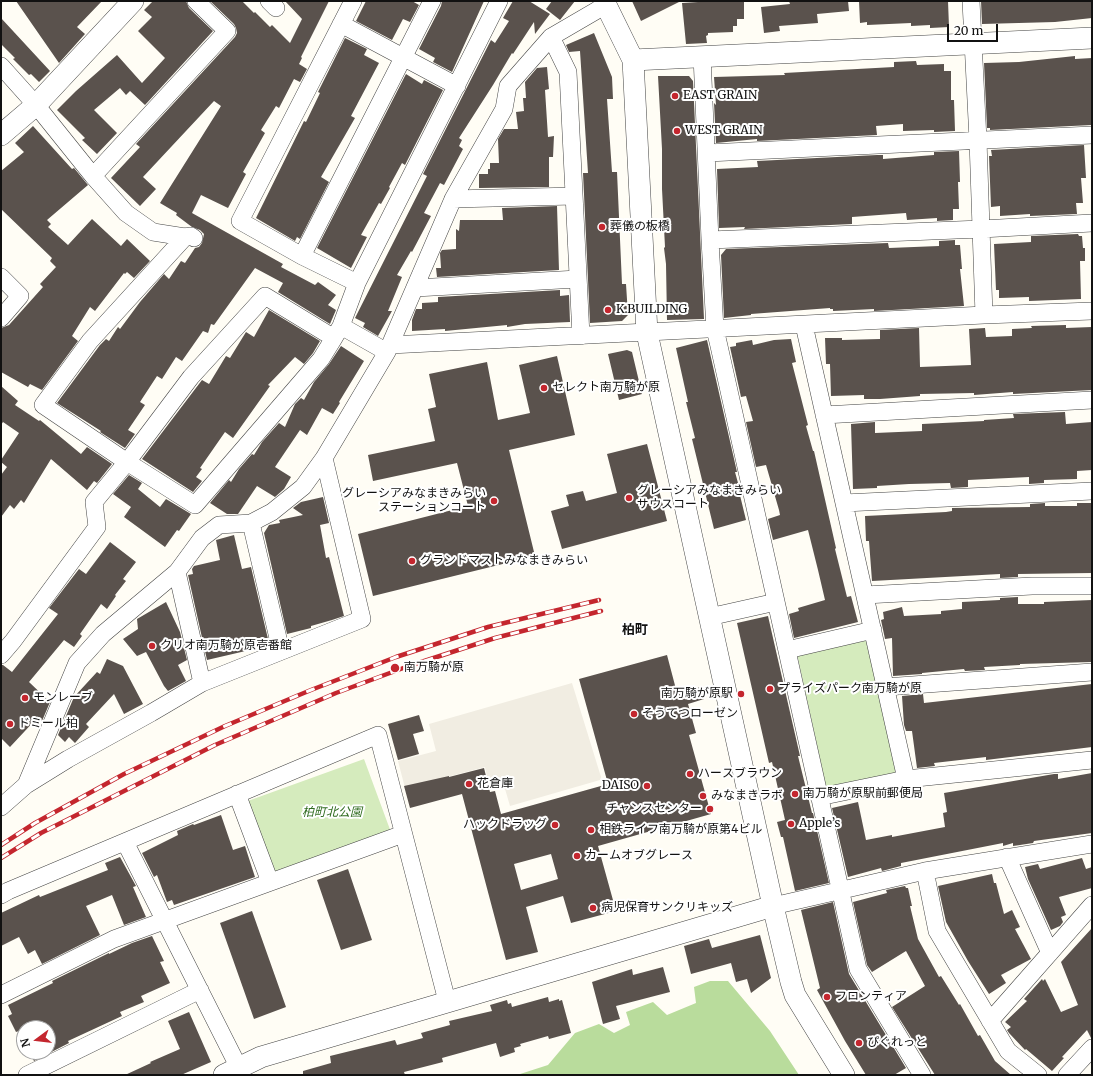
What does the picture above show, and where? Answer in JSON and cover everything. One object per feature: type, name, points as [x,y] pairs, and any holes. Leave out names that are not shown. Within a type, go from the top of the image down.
[{"type":"street","points":[[1,136],[36,105],[133,1]]},
{"type":"street","points":[[93,176],[227,31],[196,1]]},
{"type":"street","points":[[353,1],[240,221],[302,256],[357,283]]},
{"type":"street","points":[[302,256],[432,1]]},
{"type":"street","points":[[1,66],[36,105],[93,176],[126,213],[153,232],[190,238],[90,340],[43,405],[127,462],[195,505],[321,359],[338,332],[357,283],[499,1]]},
{"type":"street","points":[[971,1],[978,140],[984,315]]},
{"type":"street","points":[[26,785],[77,663],[103,634],[177,572],[202,538],[219,525],[251,523],[272,512],[303,488],[324,458],[388,348],[453,199],[504,109],[508,86],[551,37],[605,3],[633,60],[646,333],[773,906],[790,982],[796,995],[844,1075]]},
{"type":"street","points":[[341,24],[457,86]]},
{"type":"street","points":[[551,37],[568,72],[581,336]]},
{"type":"street","points":[[633,60],[1092,38]]},
{"type":"street","points":[[702,56],[710,240],[716,329],[858,969],[922,1075]]},
{"type":"street","points":[[706,153],[1092,135]]},
{"type":"street","points":[[453,199],[574,196]]},
{"type":"street","points":[[710,240],[1092,223]]},
{"type":"street","points":[[1,277],[20,296],[1,318]]},
{"type":"street","points":[[415,288],[578,279]]},
{"type":"street","points":[[1,655],[13,641],[97,526],[94,502],[127,462],[191,377],[264,293],[338,332],[388,348],[581,336],[984,315],[1092,311]]},
{"type":"street","points":[[804,325],[906,779]]},
{"type":"street","points":[[824,415],[1092,400]]},
{"type":"street","points":[[2,803],[26,785],[68,759],[151,714],[202,682],[362,620],[324,458]]},
{"type":"street","points":[[844,503],[1092,491]]},
{"type":"street","points":[[251,523],[281,651]]},
{"type":"street","points":[[177,572],[202,682]]},
{"type":"street","points":[[865,595],[1032,586],[1092,586]]},
{"type":"street","points":[[709,617],[776,602]]},
{"type":"street","points":[[787,650],[873,630]]},
{"type":"street","points":[[885,687],[1092,672]]},
{"type":"street","points":[[1,896],[8,891],[378,735],[447,1001]]},
{"type":"street","points":[[819,797],[906,779],[1092,760]]},
{"type":"street","points":[[237,794],[270,882]]},
{"type":"street","points":[[1,995],[114,939],[403,834]]},
{"type":"street","points":[[125,842],[200,990],[231,1071],[261,1057],[773,906],[926,871],[1092,844]]},
{"type":"street","points":[[1008,857],[1050,953]]},
{"type":"street","points":[[926,871],[937,931],[1008,1051],[1038,1075]]},
{"type":"street","points":[[990,1021],[1092,905]]},
{"type":"street","points":[[27,1075],[200,990]]},
{"type":"street","points":[[1067,1075],[1092,1048]]},
{"type":"green space","points":[[869,640],[896,773],[826,787],[797,654]]},
{"type":"green space","name":"柏町北公園","points":[[364,759],[392,835],[272,878],[245,802]]},
{"type":"green space","points":[[710,981],[728,981],[770,1031],[799,1075],[517,1075],[548,1065],[575,1033],[599,1024],[614,1033],[630,1025],[626,1012],[653,1002],[667,1015],[696,1003],[694,987]]},
{"type":"shaded area","points":[[572,683],[601,777],[600,780],[510,806],[503,782],[489,786],[485,767],[405,788],[398,761],[436,751],[429,724]]},
{"type":"building","points":[[16,1],[102,1],[77,27],[85,34],[59,63]]},
{"type":"building","points":[[153,1],[186,1],[189,8],[213,31],[145,105],[130,91],[126,95],[120,88],[94,110],[117,133],[97,154],[82,140],[85,138],[57,110],[117,55],[142,83],[165,58],[138,31],[152,17],[144,10]]},
{"type":"building","points":[[210,1],[242,1],[270,27],[272,25],[290,43],[302,19],[285,1],[329,1],[301,57],[302,58],[299,64],[307,69],[300,82],[294,79],[279,108],[276,106],[261,130],[265,133],[243,172],[246,174],[228,208],[201,195],[192,213],[283,264],[281,267],[315,285],[318,282],[336,295],[328,305],[336,310],[330,324],[278,292],[283,283],[255,268],[214,325],[211,324],[208,333],[203,331],[182,361],[176,357],[162,379],[157,376],[140,402],[145,405],[128,430],[135,434],[125,448],[57,403],[100,345],[106,339],[109,341],[118,327],[120,329],[140,302],[164,274],[169,279],[181,261],[185,263],[195,248],[199,247],[202,243],[204,234],[200,230],[192,227],[176,215],[177,213],[160,203],[221,106],[214,101],[143,177],[156,189],[140,206],[111,178],[140,147],[136,144],[235,37],[237,33],[234,24]]},
{"type":"building","points":[[366,1],[412,1],[419,5],[410,22],[403,19],[392,40],[356,21]]},
{"type":"building","points":[[442,1],[484,1],[452,72],[433,62],[435,58],[419,49],[441,6]]},
{"type":"building","points":[[513,1],[529,1],[550,14],[535,34],[534,22],[513,54],[512,53],[459,138],[462,140],[459,146],[463,149],[444,185],[440,183],[424,213],[431,216],[412,252],[411,251],[397,275],[402,277],[388,311],[392,311],[378,336],[363,327],[365,323],[355,318],[427,176],[423,174],[491,40],[495,43],[509,21],[503,18]]},
{"type":"building","points":[[552,1],[575,1],[560,20],[546,9]]},
{"type":"building","points":[[632,1],[681,1],[641,21]]},
{"type":"building","points":[[744,1],[744,19],[737,19],[737,26],[733,26],[733,32],[708,33],[706,36],[707,43],[686,44],[682,3]]},
{"type":"building","points":[[789,1],[848,1],[849,11],[817,14],[818,23],[779,26],[780,31],[764,33],[761,7],[790,4]]},
{"type":"building","points":[[859,1],[948,1],[949,27],[930,28],[930,25],[911,26],[911,23],[867,25],[867,22],[860,23]]},
{"type":"building","points":[[981,1],[1092,1],[1092,18],[1055,22],[982,24]]},
{"type":"building","points":[[1,18],[50,71],[39,82],[31,74],[29,75],[13,59],[15,58],[1,44]]},
{"type":"building","points":[[594,33],[612,77],[613,99],[607,99],[612,172],[617,172],[622,284],[626,284],[628,315],[622,321],[590,323],[583,173],[588,173],[580,51],[569,52],[566,45]]},
{"type":"building","points":[[345,38],[367,49],[364,55],[379,63],[351,116],[355,118],[321,177],[329,182],[300,239],[297,237],[295,241],[256,218],[304,121],[306,122],[320,93],[318,92]]},
{"type":"building","points":[[1075,56],[1075,59],[1092,58],[1092,125],[990,130],[990,128],[987,128],[984,63],[1019,62]]},
{"type":"building","points":[[916,61],[917,65],[944,64],[944,71],[951,71],[951,100],[954,100],[955,131],[903,131],[903,124],[876,126],[877,135],[757,141],[757,139],[716,143],[714,77],[785,75],[784,73],[894,67],[894,62]]},
{"type":"building","points":[[547,67],[549,89],[545,90],[548,137],[554,136],[553,157],[549,157],[549,187],[479,188],[479,174],[488,174],[490,163],[499,163],[498,139],[504,129],[518,129],[516,112],[524,111],[523,98],[526,98],[525,82],[537,68]]},
{"type":"building","points":[[406,74],[422,84],[424,80],[443,90],[405,165],[402,163],[381,204],[379,203],[361,235],[367,237],[351,268],[317,248]]},
{"type":"building","points":[[658,76],[689,76],[693,81],[704,319],[667,320],[662,149]]},
{"type":"building","points":[[33,126],[72,169],[74,168],[88,185],[47,220],[51,224],[48,227],[68,245],[92,219],[121,246],[127,239],[150,261],[134,278],[127,272],[125,274],[124,273],[95,311],[90,307],[72,336],[78,341],[42,390],[30,384],[28,387],[1,372],[1,328],[9,325],[43,287],[40,284],[56,267],[50,261],[52,258],[1,209],[1,171],[24,152],[15,143]]},
{"type":"building","points":[[1084,145],[1086,178],[1081,178],[1083,203],[1076,203],[1077,214],[1030,216],[1030,214],[1000,216],[1000,206],[991,207],[989,156],[992,156],[991,150]]},
{"type":"building","points":[[959,151],[959,209],[953,209],[953,220],[937,221],[937,218],[907,220],[906,213],[852,217],[852,224],[744,229],[745,227],[719,228],[717,169],[758,167],[757,161],[877,155],[883,155],[883,159],[934,155],[934,152]]},
{"type":"building","points":[[557,206],[559,270],[437,277],[436,268],[441,268],[440,253],[442,250],[456,249],[456,229],[459,231],[460,220],[503,220],[502,208]]},
{"type":"building","points":[[1078,234],[1079,236],[1082,236],[1083,248],[1085,248],[1085,261],[1080,261],[1081,299],[1029,301],[1029,297],[999,298],[999,290],[996,290],[994,244],[1031,242],[1031,236]]},
{"type":"building","points":[[955,240],[955,245],[960,245],[962,269],[960,269],[964,306],[874,311],[874,309],[833,311],[833,309],[830,308],[751,314],[724,318],[721,255],[726,249],[888,243],[889,248],[939,246],[939,241]]},
{"type":"building","points":[[560,290],[560,296],[569,295],[570,322],[525,324],[507,327],[507,325],[445,331],[445,329],[412,331],[412,320],[416,309],[422,309],[422,303],[438,302],[438,297]]},
{"type":"building","points":[[269,310],[320,341],[304,364],[295,357],[268,385],[270,386],[233,438],[225,432],[200,468],[202,469],[196,477],[202,481],[193,492],[142,459],[202,380],[209,384],[226,356],[230,358],[246,332],[254,337]]},
{"type":"building","points":[[1066,325],[1066,328],[1092,327],[1092,390],[1013,394],[1013,392],[974,395],[974,393],[920,394],[920,396],[880,399],[864,399],[864,395],[831,396],[830,364],[826,364],[825,338],[842,338],[842,340],[880,339],[880,330],[919,328],[920,367],[971,365],[969,329],[985,328],[986,337],[1012,336],[1012,329],[1032,328],[1031,326]]},
{"type":"building","points":[[791,339],[796,362],[792,363],[808,425],[806,426],[814,451],[835,549],[847,597],[851,596],[858,622],[794,638],[789,614],[799,611],[798,608],[825,600],[808,530],[773,540],[768,519],[780,515],[779,510],[766,465],[756,467],[746,422],[753,421],[746,396],[741,397],[730,347],[736,346],[736,343],[752,340],[753,345],[774,340]]},
{"type":"building","points":[[707,340],[737,472],[735,472],[737,483],[746,520],[714,529],[692,439],[695,438],[686,402],[688,402],[676,348]]},
{"type":"building","points":[[341,346],[364,361],[333,414],[322,408],[307,435],[300,430],[275,467],[291,477],[284,489],[275,497],[257,486],[238,514],[227,514],[210,503],[229,480],[231,482],[239,469],[252,454],[254,455],[262,442],[279,423],[285,427],[295,404],[301,398],[304,400],[314,382],[329,364]]},
{"type":"building","points":[[627,350],[632,352],[642,394],[619,400],[608,354]]},
{"type":"building","points":[[557,356],[575,435],[509,450],[535,556],[373,596],[358,534],[468,506],[457,463],[373,481],[368,455],[435,441],[428,409],[436,407],[429,374],[487,362],[498,420],[530,413],[519,365]]},
{"type":"building","points":[[1,386],[18,401],[15,405],[39,421],[40,420],[81,454],[87,447],[112,464],[97,483],[94,481],[87,490],[51,459],[24,503],[21,500],[14,509],[10,505],[1,517],[1,475],[7,467],[1,462],[1,460],[19,433],[3,422],[1,425]]},
{"type":"building","points":[[1065,412],[1066,424],[1092,422],[1092,470],[1077,471],[1077,479],[1044,480],[1044,483],[1029,484],[1029,477],[968,480],[968,487],[951,488],[950,483],[909,484],[853,489],[851,424],[875,422],[875,433],[922,431],[922,424],[1014,418],[1013,414]]},
{"type":"building","name":"グレーシアみなまきみらい サウスコート","points":[[647,444],[667,521],[562,549],[551,511],[569,506],[566,495],[583,491],[586,501],[617,493],[607,454]]},
{"type":"building","points":[[129,475],[142,483],[138,489],[160,507],[166,499],[191,514],[165,547],[124,517],[131,507],[113,494]]},
{"type":"building","points":[[323,497],[329,523],[320,525],[326,558],[329,557],[344,616],[311,626],[311,628],[287,634],[264,533],[269,525],[280,523],[279,520],[303,515],[293,508],[301,502]]},
{"type":"building","points":[[1045,503],[1045,506],[1077,506],[1077,503],[1092,503],[1092,573],[1018,574],[1018,577],[1000,578],[1000,574],[872,581],[869,541],[866,541],[865,516],[946,512],[952,511],[952,508],[1030,507],[1030,504]]},
{"type":"building","points":[[234,535],[242,569],[251,567],[268,639],[266,640],[267,646],[207,660],[188,575],[193,574],[192,569],[194,566],[220,560],[216,540]]},
{"type":"building","points":[[110,542],[136,562],[123,579],[126,581],[115,595],[116,596],[107,609],[101,604],[80,634],[82,636],[74,647],[64,640],[29,682],[50,702],[42,721],[38,717],[10,747],[1,738],[1,665],[12,672],[58,614],[49,608],[79,569],[86,574]]},
{"type":"building","points":[[1018,597],[1018,604],[1044,604],[1044,602],[1092,600],[1092,662],[1020,664],[984,667],[985,670],[965,671],[964,669],[893,676],[892,638],[885,639],[881,620],[884,619],[883,612],[902,607],[904,616],[941,614],[941,611],[962,609],[962,602],[1000,600],[1000,598]]},
{"type":"building","name":"クリオ南万騎が原壱番館","points":[[166,602],[180,632],[187,660],[178,665],[186,681],[168,691],[146,652],[137,656],[123,639],[138,629],[137,619]]},
{"type":"building","points":[[768,616],[800,756],[798,756],[829,883],[795,891],[783,837],[781,837],[777,822],[785,820],[772,762],[769,763],[737,623]]},
{"type":"building","points":[[667,655],[677,693],[701,687],[704,699],[688,704],[696,733],[689,735],[711,814],[598,846],[616,911],[571,923],[563,896],[526,907],[538,952],[506,960],[462,794],[410,808],[404,786],[484,768],[490,792],[495,791],[501,814],[608,784],[579,679]],"holes":[[[551,854],[558,879],[521,890],[514,864]]]},
{"type":"building","points":[[107,659],[123,666],[143,704],[124,714],[114,694],[86,724],[89,727],[75,743],[69,737],[65,742],[58,735],[74,697],[97,672],[100,674]]},
{"type":"building","points":[[1092,684],[1092,747],[986,760],[986,757],[934,763],[935,766],[917,768],[912,731],[906,731],[904,725],[902,696],[923,694],[924,703]]},
{"type":"building","points":[[419,715],[424,731],[413,734],[419,754],[398,760],[388,724]]},
{"type":"building","points":[[1092,773],[1092,833],[1034,841],[1033,843],[1013,846],[1013,843],[1003,846],[1003,843],[901,863],[901,866],[882,871],[881,868],[848,877],[832,808],[858,802],[866,840],[892,835],[892,837],[945,827],[943,813],[947,812],[944,793],[1054,774],[1058,774],[1058,779]]},
{"type":"building","points":[[221,815],[233,850],[245,846],[255,877],[174,905],[172,900],[167,902],[157,875],[154,877],[142,853],[178,835],[177,831]]},
{"type":"building","points":[[120,857],[136,886],[133,887],[146,917],[124,925],[112,895],[86,906],[100,935],[42,964],[35,950],[28,954],[19,937],[1,946],[1,913],[39,895],[40,897],[108,870],[105,863]]},
{"type":"building","points":[[1082,858],[1086,869],[1092,867],[1092,888],[1059,897],[1066,915],[1061,917],[1063,922],[1060,926],[1051,930],[1028,879],[1025,867],[1038,864],[1040,869]]},
{"type":"building","points":[[348,869],[372,940],[341,950],[317,880]]},
{"type":"building","points":[[992,874],[994,883],[996,883],[1004,914],[1012,910],[1020,927],[1015,929],[1031,959],[1001,975],[1006,983],[989,994],[946,922],[938,886]]},
{"type":"building","points":[[905,886],[908,888],[912,906],[910,906],[918,939],[939,977],[941,976],[959,1005],[960,1004],[978,1036],[980,1035],[995,1061],[1011,1075],[935,1075],[892,1007],[925,986],[906,951],[872,972],[867,965],[853,902],[887,893],[886,890]]},
{"type":"building","points":[[833,902],[849,974],[906,1068],[894,1075],[866,1075],[845,1041],[817,990],[820,988],[801,910]]},
{"type":"building","points":[[252,911],[286,1007],[254,1019],[220,923]]},
{"type":"building","points":[[1092,928],[1092,1038],[1087,1030],[1062,1057],[1064,1058],[1052,1071],[1026,1049],[1025,1050],[1009,1033],[1007,1030],[1011,1027],[1005,1022],[1027,1001],[1024,999],[1042,979],[1043,981],[1045,979],[1061,1012],[1078,1005],[1061,962]]},
{"type":"building","points":[[760,935],[771,978],[751,993],[747,979],[736,982],[731,963],[691,974],[684,946],[709,939],[712,948]]},
{"type":"building","points":[[152,936],[164,961],[160,962],[170,983],[141,996],[144,1002],[120,1012],[122,1016],[68,1041],[69,1043],[56,1050],[56,1020],[16,1020],[16,1032],[8,1016],[12,1014],[8,1005],[53,983],[52,981],[132,943]]},
{"type":"building","points":[[663,967],[670,992],[616,1006],[620,1019],[603,1024],[592,982],[632,969],[633,975]]},
{"type":"building","points":[[548,997],[549,1002],[559,999],[559,1001],[562,1000],[571,1033],[549,1039],[548,1036],[520,1044],[521,1046],[514,1048],[515,1052],[500,1057],[496,1043],[442,1058],[443,1062],[404,1072],[405,1075],[303,1075],[303,1071],[331,1063],[330,1056],[395,1040],[397,1045],[423,1038],[421,1033],[450,1025],[449,1021],[492,1011],[490,1005],[507,1000],[508,1004],[511,1003],[512,1007]]},
{"type":"building","points":[[189,1012],[211,1062],[181,1075],[125,1075],[180,1049],[168,1021]]},
{"type":"railway","points":[[1,845],[35,823],[124,774],[225,726],[311,690],[396,657],[488,627],[599,600]]},
{"type":"railway","points":[[1,858],[41,833],[215,745],[336,693],[406,667],[495,638],[601,611]]},
{"type":"place","name":"EAST GRAIN","points":[[675,96]]},
{"type":"place","name":"WEST GRAIN","points":[[677,131]]},
{"type":"place","name":"葬儀の板橋","points":[[602,227]]},
{"type":"place","name":"K.BUILDING","points":[[608,310]]},
{"type":"place","name":"セレクト南万騎が原","points":[[544,388]]},
{"type":"place","name":"グレーシアみなまきみらい サウスコート","points":[[629,498]]},
{"type":"place","name":"グレーシアみなまきみらい ステーションコート","points":[[494,501]]},
{"type":"place","name":"グランドマストみなまきみらい","points":[[412,561]]},
{"type":"place","name":"クリオ南万騎が原壱番館","points":[[152,646]]},
{"type":"place","name":"南万騎が原","points":[[395,668]]},
{"type":"place","name":"プライズパーク南万騎が原","points":[[770,689]]},
{"type":"place","name":"南万騎が原駅","points":[[741,694]]},
{"type":"place","name":"モンレーブ","points":[[25,698]]},
{"type":"place","name":"そうてつローゼン","points":[[634,714]]},
{"type":"place","name":"ドミール柏","points":[[10,724]]},
{"type":"place","name":"ハースブラウン","points":[[690,774]]},
{"type":"place","name":"花倉庫","points":[[469,784]]},
{"type":"place","name":"DAISO","points":[[647,786]]},
{"type":"place","name":"南万騎が原駅前郵便局","points":[[795,794]]},
{"type":"place","name":"みなまきラボ","points":[[703,796]]},
{"type":"place","name":"チャンスセンター","points":[[710,809]]},
{"type":"place","name":"Apple’s","points":[[791,824]]},
{"type":"place","name":"ハックドラッグ","points":[[555,825]]},
{"type":"place","name":"相鉄ライフ南万騎が原第4ビル","points":[[591,830]]},
{"type":"place","name":"カームオブグレース","points":[[577,856]]},
{"type":"place","name":"病児保育サンクリキッズ","points":[[593,908]]},
{"type":"place","name":"フロンティア","points":[[827,997]]},
{"type":"place","name":"ぴぐれっと","points":[[859,1043]]},
{"type":"district","name":"柏町","points":[[635,630]]}]
